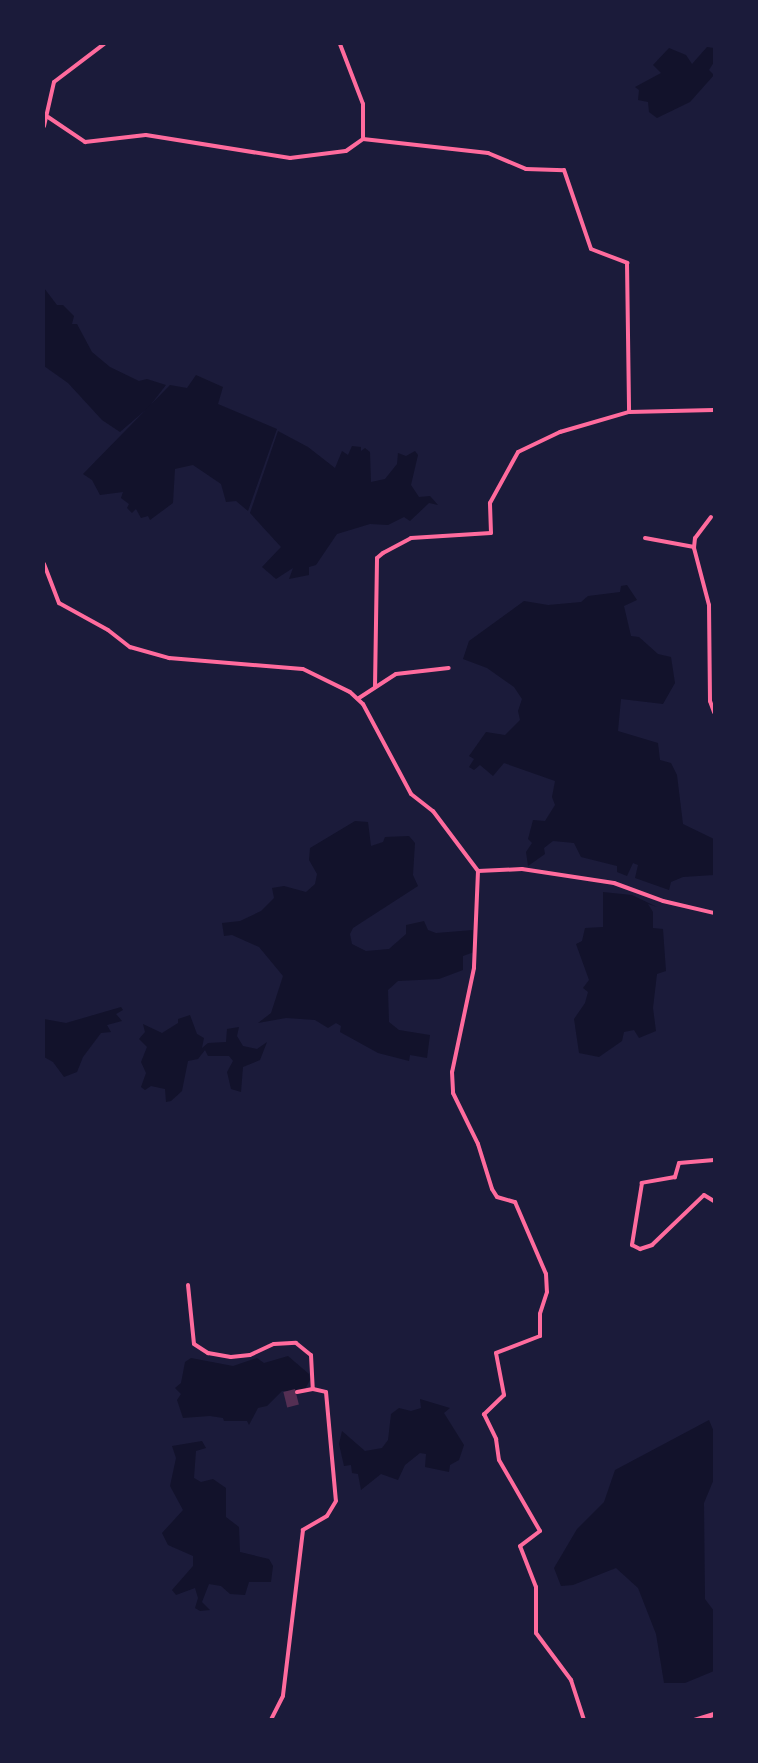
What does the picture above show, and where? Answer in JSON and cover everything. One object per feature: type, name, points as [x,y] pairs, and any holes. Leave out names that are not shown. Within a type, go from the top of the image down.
[{"type":"street","points":[[44,126],[48,117],[54,82],[104,44]]},
{"type":"street","points":[[340,44],[360,89],[363,139]]},
{"type":"street","points":[[48,117],[85,142],[146,135],[290,158],[346,150],[363,139],[488,153],[526,169],[564,170],[591,249],[627,263],[629,412]]},
{"type":"street","points":[[375,687],[377,558],[411,538],[491,533],[490,503],[518,452],[560,432],[629,412],[714,410]]},
{"type":"street","points":[[711,517],[695,538],[694,548],[709,605],[710,701],[714,712]]},
{"type":"street","points":[[645,538],[694,548]]},
{"type":"street","points":[[44,564],[59,603],[108,630],[130,647],[169,658],[303,669],[359,698],[411,794],[433,811],[478,871],[474,968],[452,1072],[453,1093],[478,1144],[492,1189],[497,1197],[515,1202],[546,1274],[547,1292],[540,1314],[540,1336],[496,1353],[504,1395],[484,1414],[496,1439],[499,1460],[540,1531],[521,1544],[520,1549],[536,1587],[536,1633],[572,1680],[584,1719]]},
{"type":"street","points":[[359,698],[396,674],[449,668]]},
{"type":"street","points":[[478,871],[522,869],[614,883],[663,901],[714,913]]},
{"type":"street","points":[[714,1160],[679,1163],[675,1177],[642,1183],[632,1245],[640,1249],[652,1245],[704,1195],[714,1200]]},
{"type":"street","points":[[188,1285],[194,1344],[208,1353],[231,1358],[250,1355],[274,1344],[296,1343],[308,1349],[313,1389]]},
{"type":"street","points":[[271,1719],[283,1696],[300,1574],[303,1530],[334,1509],[336,1501],[326,1392],[313,1389],[297,1392]]},
{"type":"street","points":[[694,1719],[714,1714]]},
{"type":"shaded area","points":[[707,47],[714,48],[714,62],[709,70],[714,75],[690,102],[657,118],[649,112],[648,102],[638,100],[639,90],[635,87],[661,73],[653,65],[669,48],[686,55],[692,64]]},
{"type":"shaded area","points":[[44,288],[57,305],[63,305],[74,316],[72,324],[77,324],[92,352],[110,367],[139,381],[147,379],[166,385],[149,407],[120,432],[102,420],[68,383],[44,366]]},
{"type":"shaded area","points":[[196,375],[223,387],[218,404],[277,429],[248,511],[236,501],[226,502],[221,484],[193,465],[175,469],[173,503],[150,520],[148,516],[141,518],[136,509],[132,513],[127,508],[129,504],[121,498],[123,492],[100,495],[92,480],[83,474],[170,385],[187,388]]},
{"type":"shaded area","points":[[278,431],[308,447],[335,468],[342,451],[348,455],[352,446],[361,447],[361,451],[365,448],[370,452],[371,482],[385,479],[397,464],[398,453],[406,456],[415,451],[418,455],[411,485],[419,497],[430,496],[438,505],[429,503],[410,521],[404,517],[388,525],[370,524],[337,534],[316,565],[309,567],[309,575],[289,579],[293,568],[276,579],[262,567],[281,547],[250,513]]},
{"type":"shaded area","points":[[627,585],[637,600],[624,606],[631,636],[639,637],[658,654],[671,657],[675,683],[663,704],[621,699],[618,731],[658,743],[660,760],[671,763],[677,775],[683,824],[714,839],[714,875],[683,877],[671,882],[669,890],[635,878],[638,865],[633,863],[627,876],[617,872],[617,866],[581,857],[574,843],[553,841],[544,848],[545,854],[528,866],[526,852],[532,843],[528,839],[533,820],[545,821],[555,805],[552,797],[555,781],[504,763],[493,776],[480,765],[474,770],[469,767],[474,759],[469,756],[486,732],[505,735],[520,720],[518,711],[522,699],[514,687],[487,668],[463,659],[469,641],[524,601],[548,605],[581,602],[588,596],[620,592],[621,586]]},
{"type":"shaded area","points":[[355,821],[368,822],[371,846],[383,842],[385,837],[409,836],[415,843],[413,875],[418,886],[353,928],[350,934],[352,944],[366,951],[389,949],[406,934],[406,925],[424,921],[428,930],[436,933],[473,930],[474,952],[463,956],[463,970],[439,979],[398,981],[388,990],[389,1022],[399,1030],[430,1035],[427,1058],[410,1055],[409,1061],[378,1053],[340,1032],[341,1026],[336,1023],[328,1028],[315,1020],[286,1018],[258,1023],[271,1013],[283,976],[259,947],[232,935],[224,936],[222,923],[240,921],[261,911],[274,898],[272,888],[284,886],[306,892],[315,884],[317,874],[309,860],[310,848]]},
{"type":"shaded area","points":[[603,892],[632,895],[657,907],[648,904],[653,912],[653,928],[663,929],[666,971],[657,974],[653,1008],[656,1031],[639,1038],[634,1030],[624,1032],[622,1041],[599,1057],[579,1053],[574,1019],[585,1003],[588,992],[583,988],[589,980],[576,944],[582,941],[585,928],[603,927]]},
{"type":"shaded area","points":[[121,1007],[123,1010],[116,1014],[122,1021],[107,1025],[111,1032],[101,1033],[83,1057],[77,1072],[64,1077],[53,1062],[44,1057],[44,1019],[66,1023]]},
{"type":"shaded area","points":[[190,1015],[197,1034],[204,1038],[202,1048],[208,1043],[226,1042],[227,1029],[239,1027],[237,1036],[243,1046],[257,1049],[267,1042],[260,1060],[243,1067],[241,1092],[231,1089],[227,1072],[233,1061],[229,1056],[208,1056],[205,1050],[198,1059],[188,1061],[182,1091],[171,1101],[166,1102],[165,1089],[151,1086],[145,1090],[141,1087],[146,1073],[141,1062],[147,1047],[139,1039],[145,1032],[143,1024],[162,1033],[178,1023],[178,1019]]},
{"type":"shaded area","points":[[288,1356],[309,1374],[310,1380],[304,1391],[282,1391],[267,1406],[258,1408],[249,1425],[247,1421],[224,1421],[223,1418],[210,1416],[183,1418],[177,1400],[181,1394],[175,1388],[181,1383],[185,1362],[191,1358],[233,1366],[257,1358],[264,1363]]},
{"type":"shaded area","points":[[420,1399],[450,1408],[444,1413],[464,1445],[459,1460],[450,1465],[449,1472],[425,1467],[426,1454],[420,1453],[405,1465],[398,1480],[381,1474],[361,1490],[358,1474],[352,1473],[351,1465],[344,1466],[339,1444],[342,1431],[365,1451],[382,1448],[388,1440],[391,1414],[399,1408],[411,1411],[421,1408]]},
{"type":"shaded area","points":[[709,1420],[714,1432],[714,1479],[704,1503],[705,1599],[714,1611],[714,1671],[685,1683],[664,1683],[656,1634],[638,1588],[616,1568],[573,1585],[561,1586],[554,1568],[577,1529],[604,1502],[615,1470]]},
{"type":"shaded area","points":[[202,1441],[206,1448],[196,1451],[194,1478],[201,1482],[213,1479],[226,1488],[226,1517],[239,1527],[240,1552],[269,1559],[273,1566],[271,1582],[249,1582],[245,1595],[230,1594],[221,1586],[209,1584],[202,1602],[210,1610],[200,1611],[195,1608],[198,1598],[195,1588],[176,1595],[172,1590],[193,1566],[193,1556],[168,1545],[162,1533],[183,1510],[170,1486],[176,1458],[172,1446]]},
{"type":"building","points":[[295,1389],[299,1405],[287,1407],[283,1392]]}]
